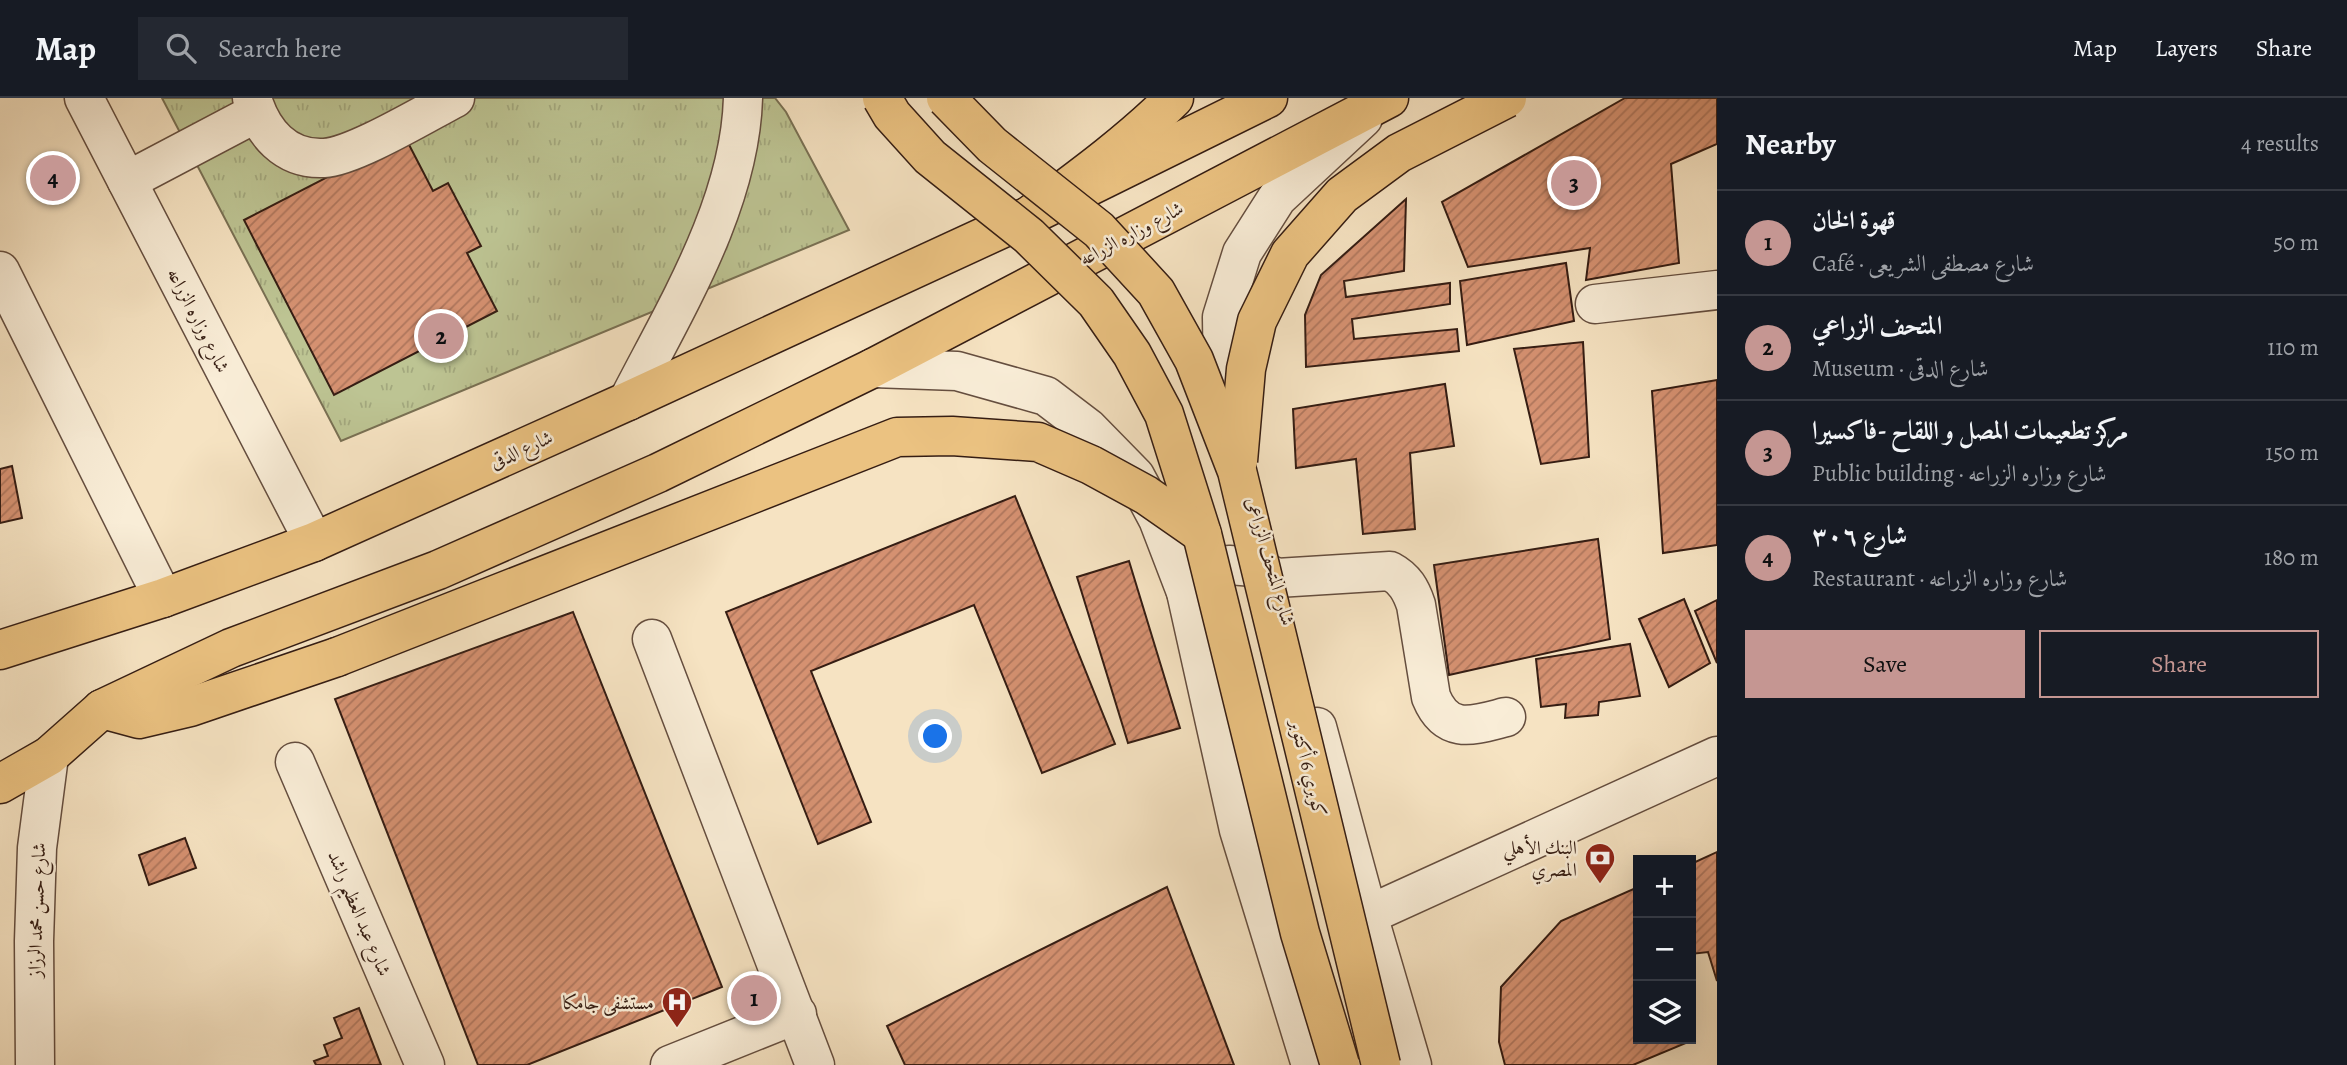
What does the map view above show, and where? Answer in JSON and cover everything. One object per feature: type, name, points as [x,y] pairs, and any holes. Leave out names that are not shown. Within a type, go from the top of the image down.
[{"type":"main road","points":[[882,98],[892,115],[930,157],[1029,236],[1096,302],[1132,354],[1164,414],[1202,534],[1300,933],[1340,1065]]},
{"type":"main road","points":[[946,98],[992,145],[1099,230],[1156,292],[1194,360],[1237,471]]},
{"type":"main road","points":[[1029,216],[1130,138],[1174,98]]},
{"type":"main road","points":[[1029,216],[1268,98]]},
{"type":"main road","points":[[1237,471],[1245,369],[1257,321],[1290,254],[1342,195],[1399,153],[1507,98]]},
{"type":"main road","name":"شارع وزاره الزراعه","points":[[873,368],[1385,100]]},
{"type":"main road","name":"شارع الدقى","points":[[0,650],[163,598],[314,542],[1029,216]]},
{"type":"main road","points":[[0,784],[49,756],[102,709],[231,648],[438,570],[658,473],[873,368]]},
{"type":"main road","points":[[102,709],[139,719],[190,707],[337,657],[897,437],[952,436],[1038,442],[1091,465],[1146,495],[1202,534]]},
{"type":"main road","name":"كوبري 6 أكتوبر","points":[[1237,471],[1381,1065]]},
{"type":"street","name":"شارع وزاره الزراعه","points":[[84,98],[314,542]]},
{"type":"street","points":[[127,181],[254,105],[271,138],[296,154],[324,158],[352,150],[455,98]]},
{"type":"street","points":[[628,401],[701,259],[720,210],[729,185],[743,98]]},
{"type":"street","name":"شارع المتحف الزراعى","points":[[1385,100],[1277,198],[1242,253],[1222,317],[1223,383],[1368,915],[1412,1065]]},
{"type":"street","points":[[0,271],[163,598]]},
{"type":"street","points":[[1595,304],[1717,290]]},
{"type":"street","points":[[873,368],[957,371],[1046,396],[1088,428],[1135,476],[1158,519],[1186,592],[1239,830],[1311,1065]]},
{"type":"street","points":[[1186,592],[1205,574],[1229,565],[1254,567],[1277,579],[1390,571],[1398,575],[1412,592],[1431,697],[1436,709],[1456,725],[1469,726],[1506,717]]},
{"type":"street","points":[[652,639],[815,1065]]},
{"type":"street","name":"شارع حسن محمد الرزاز","points":[[35,1065],[34,941],[37,848],[49,756]]},
{"type":"street","points":[[1368,915],[1717,756]]},
{"type":"street","name":"شارع عبد العظيم راشد","points":[[295,762],[425,1065]]},
{"type":"street","points":[[670,1065],[797,1014]]},
{"type":"green space","points":[[162,98],[775,98],[786,112],[849,230],[341,441]]},
{"type":"building","points":[[1625,98],[1717,98],[1717,144],[1671,164],[1679,263],[1586,280],[1590,248],[1468,267],[1442,202]]},
{"type":"building","points":[[405,137],[433,191],[448,183],[481,246],[467,253],[497,311],[334,395],[244,220]]},
{"type":"building","points":[[1406,199],[1404,271],[1344,281],[1346,297],[1450,283],[1450,304],[1352,319],[1354,339],[1457,329],[1459,351],[1306,367],[1305,315],[1321,275]]},
{"type":"building","points":[[1566,263],[1574,321],[1467,345],[1460,281]]},
{"type":"building","points":[[1583,342],[1589,457],[1541,464],[1514,349]]},
{"type":"building","points":[[1717,380],[1717,545],[1663,553],[1652,391]]},
{"type":"building","points":[[1445,384],[1454,446],[1410,453],[1415,529],[1363,534],[1356,459],[1296,468],[1293,409]]},
{"type":"building","points":[[12,466],[22,518],[0,523],[0,469]]},
{"type":"building","points":[[1015,496],[1115,744],[1042,773],[974,605],[811,671],[871,822],[818,844],[726,612]]},
{"type":"building","points":[[1598,539],[1610,639],[1449,675],[1434,565]]},
{"type":"building","points":[[1129,561],[1180,728],[1128,743],[1077,577]]},
{"type":"building","points":[[1684,599],[1710,663],[1669,687],[1639,619]]},
{"type":"building","points":[[1717,600],[1717,663],[1695,611]]},
{"type":"building","points":[[573,612],[722,987],[527,1065],[478,1065],[335,699]]},
{"type":"building","points":[[1630,644],[1640,696],[1599,702],[1598,715],[1565,718],[1566,704],[1541,707],[1536,659]]},
{"type":"building","points":[[185,838],[196,868],[149,885],[139,855]]},
{"type":"building","points":[[1717,852],[1717,981],[1708,952],[1696,953],[1696,862]]},
{"type":"building","points":[[1167,887],[1234,1065],[905,1065],[887,1026]]},
{"type":"building","points":[[1633,889],[1633,1044],[1684,1044],[1633,1065],[1505,1065],[1499,1042],[1501,987],[1561,921]]},
{"type":"building","points":[[359,1008],[381,1065],[316,1065],[314,1061],[328,1056],[324,1045],[342,1038],[334,1018]]},
{"type":"place","name":"شارع ٣٠٦","points":[[53,178]]},
{"type":"place","name":"مركز تطعيمات المصل و اللقاح -فاكسيرا","points":[[1574,183]]},
{"type":"place","name":"المتحف الزراعي","points":[[441,336]]},
{"type":"place","name":"البنك الأهلي المصري","points":[[1600,885]]},
{"type":"place","name":"قهوة الخان","points":[[754,998]]},
{"type":"place","name":"مستشفى جامكا","points":[[677,1029]]}]
